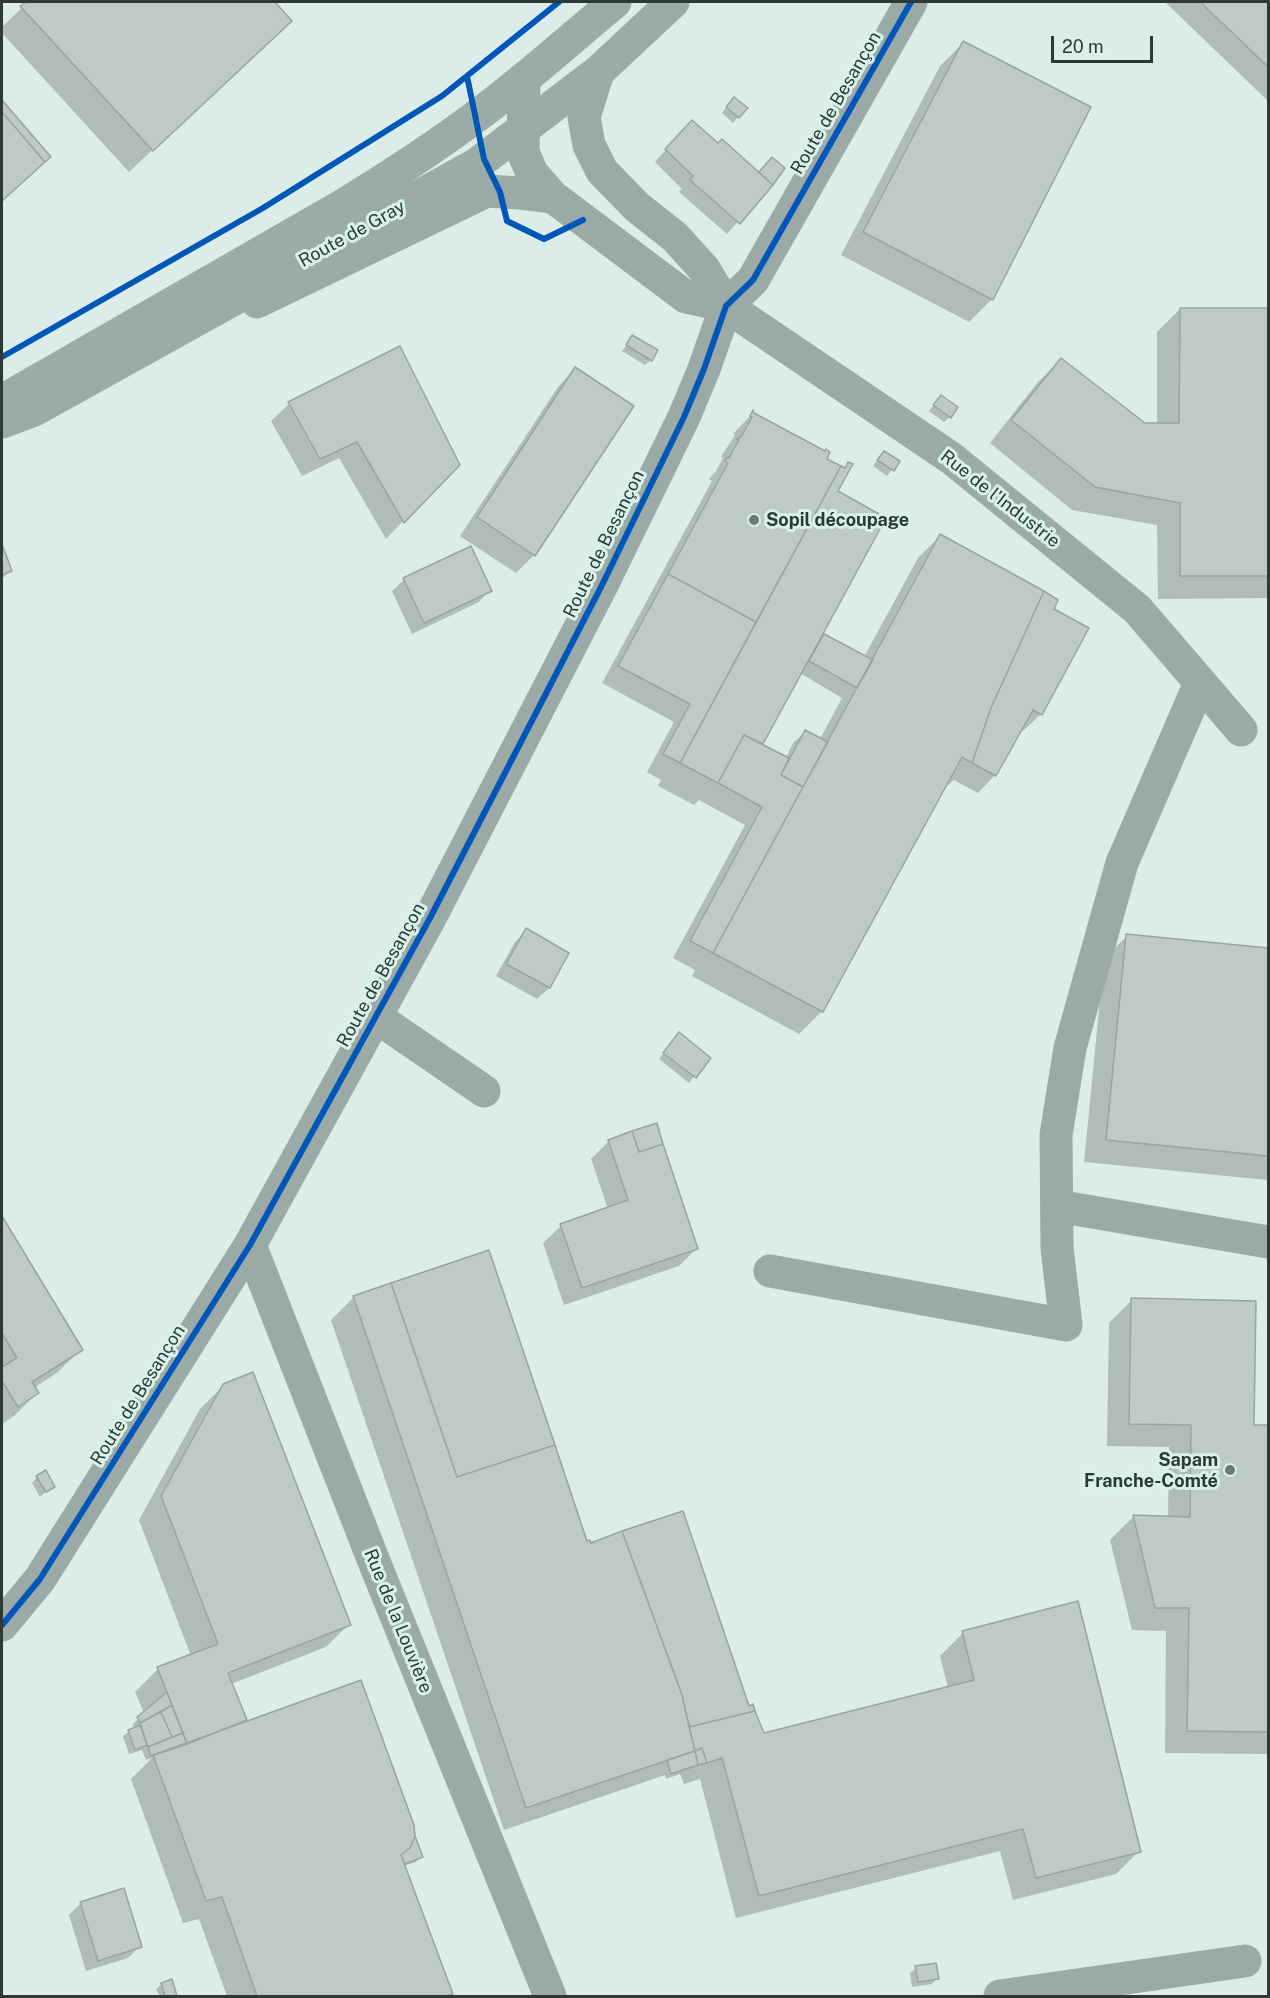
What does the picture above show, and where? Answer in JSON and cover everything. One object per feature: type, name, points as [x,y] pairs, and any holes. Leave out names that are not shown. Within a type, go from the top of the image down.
[{"type":"main road","name":"Route de Gray","points":[[2,401],[340,207],[394,173],[462,127],[524,80],[615,2]]},
{"type":"main road","name":"Route de Gray","points":[[2,423],[34,410],[477,164],[598,72],[674,2]]},
{"type":"street","name":"Route de Besançon","points":[[2,1625],[40,1579],[250,1245],[430,918],[606,576],[684,417],[726,306],[753,280],[911,2]]},
{"type":"street","points":[[598,72],[584,117],[589,146],[602,171],[637,207],[675,237],[704,269],[726,306]]},
{"type":"street","points":[[524,80],[523,152],[532,173],[553,197],[686,297],[726,306]]},
{"type":"street","points":[[34,410],[487,191],[553,197]]},
{"type":"street","name":"Rue de l'Industrie","points":[[726,306],[951,458],[1137,609],[1241,730]]},
{"type":"street","points":[[770,1270],[1066,1325],[1057,1248],[1056,1135],[1070,1048],[1122,863],[1200,683]]},
{"type":"street","points":[[376,1017],[484,1091]]},
{"type":"street","points":[[1057,1206],[1269,1242]]},
{"type":"street","name":"Rue de la Louvière","points":[[250,1245],[375,1564],[550,1996]]},
{"type":"street","points":[[1000,1996],[1245,1961]]},
{"type":"building","points":[[26,2],[275,2],[292,21],[153,151],[20,6]]},
{"type":"building","points":[[1200,2],[1268,2],[1268,67],[1237,37]]},
{"type":"building","points":[[963,41],[1091,107],[993,300],[863,232]]},
{"type":"building","points":[[734,97],[748,108],[739,118],[726,107]]},
{"type":"building","points":[[2,100],[51,157],[45,162],[2,112]]},
{"type":"building","points":[[2,112],[45,162],[2,201]]},
{"type":"building","points":[[692,120],[718,143],[722,139],[773,185],[740,224],[690,180],[693,176],[665,149]]},
{"type":"building","points":[[772,157],[785,168],[773,185],[759,172]]},
{"type":"building","points":[[1180,308],[1268,308],[1268,576],[1180,576],[1180,503],[1095,487],[1011,420],[1061,358],[1145,423],[1179,423]]},
{"type":"building","points":[[632,335],[658,350],[652,361],[626,345]]},
{"type":"building","points":[[400,346],[460,465],[404,523],[357,442],[320,459],[288,402]]},
{"type":"building","points":[[575,367],[634,406],[535,556],[477,517]]},
{"type":"building","points":[[941,395],[958,407],[951,418],[933,405]]},
{"type":"building","name":"Sopil découpage","points":[[753,410],[754,413],[825,451],[826,449],[830,452],[827,459],[841,466],[756,622],[668,574],[728,463],[725,461],[729,458],[739,440],[737,439],[741,437],[752,417],[750,416]]},
{"type":"building","points":[[884,451],[900,461],[894,471],[877,460]]},
{"type":"building","points":[[848,462],[853,464],[838,491],[886,518],[763,744],[744,735],[718,783],[680,763],[841,466],[845,468]]},
{"type":"building","points":[[940,534],[1044,591],[991,708],[972,763],[962,757],[823,1012],[713,953]]},
{"type":"building","points":[[2,544],[12,571],[2,575]]},
{"type":"building","points":[[471,546],[492,591],[424,623],[403,578]]},
{"type":"building","points":[[668,574],[756,622],[680,763],[663,754],[690,704],[618,666]]},
{"type":"building","points":[[1044,591],[1058,600],[1054,609],[1089,628],[1042,715],[1033,710],[996,776],[972,763],[991,708]]},
{"type":"building","points":[[824,634],[873,660],[857,688],[809,661]]},
{"type":"building","points":[[805,730],[828,742],[803,787],[781,775]]},
{"type":"building","points":[[744,735],[789,758],[781,775],[803,787],[713,953],[690,941],[762,807],[718,783]]},
{"type":"building","points":[[526,928],[569,953],[550,988],[506,964]]},
{"type":"building","points":[[1126,934],[1268,948],[1268,1156],[1106,1140]]},
{"type":"building","points":[[679,1032],[711,1058],[696,1078],[663,1053]]},
{"type":"building","points":[[657,1123],[663,1144],[639,1152],[632,1131]]},
{"type":"building","points":[[632,1131],[639,1152],[663,1144],[698,1249],[582,1288],[560,1224],[628,1200],[608,1140]]},
{"type":"building","points":[[2,1216],[83,1350],[32,1382],[39,1393],[18,1407],[2,1381],[2,1367],[17,1358],[2,1333]]},
{"type":"building","points":[[489,1250],[555,1445],[457,1477],[391,1283]]},
{"type":"building","points":[[391,1283],[457,1477],[555,1445],[587,1541],[590,1540],[591,1543],[622,1531],[682,1695],[695,1751],[526,1808],[353,1296]]},
{"type":"building","name":"Sapam Franche-Comté","points":[[1131,1298],[1256,1301],[1254,1425],[1268,1425],[1268,1732],[1187,1731],[1189,1608],[1155,1608],[1133,1515],[1190,1517],[1191,1425],[1129,1424]]},
{"type":"building","points":[[253,1372],[351,1625],[228,1673],[247,1720],[187,1744],[157,1667],[218,1644],[161,1496],[223,1384]]},
{"type":"building","points":[[46,1470],[55,1487],[46,1492],[36,1476]]},
{"type":"building","points":[[683,1511],[749,1706],[753,1704],[755,1711],[689,1727],[682,1695],[622,1531]]},
{"type":"building","points":[[1078,1601],[1141,1852],[1036,1878],[1023,1829],[759,1896],[722,1758],[707,1763],[702,1748],[695,1751],[689,1727],[755,1711],[764,1733],[974,1680],[962,1631]]},
{"type":"building","points":[[361,1680],[414,1825],[415,1836],[410,1848],[401,1855],[453,1994],[446,1996],[257,1996],[222,1897],[206,1901],[153,1755]]},
{"type":"building","points":[[167,1692],[172,1705],[140,1723],[137,1717]]},
{"type":"building","points":[[172,1705],[183,1733],[172,1737],[161,1712]]},
{"type":"building","points":[[161,1712],[172,1737],[148,1747],[140,1723]]},
{"type":"building","points":[[140,1725],[147,1745],[135,1750],[128,1730]]},
{"type":"building","points":[[183,1733],[187,1744],[151,1756],[148,1747]]},
{"type":"building","points":[[702,1748],[707,1763],[698,1765],[695,1751]]},
{"type":"building","points":[[695,1751],[698,1765],[671,1774],[667,1760]]},
{"type":"building","points":[[415,1836],[423,1857],[405,1864],[401,1855],[410,1848]]},
{"type":"building","points":[[124,1888],[142,1947],[98,1961],[80,1902]]},
{"type":"building","points":[[936,1963],[939,1979],[918,1982],[915,1966]]},
{"type":"building","points":[[172,1979],[177,1996],[165,1996],[161,1983]]},
{"type":"cycle path","points":[[2,357],[263,208],[442,96],[559,2]]},
{"type":"cycle path","points":[[2,1625],[40,1579],[250,1245],[430,918],[601,587],[684,417],[726,306],[753,280],[911,2]]},
{"type":"cycle path","points":[[467,76],[484,159],[500,192],[507,221],[544,239],[583,220]]},
{"type":"place","name":"Sopil découpage","points":[[754,520]]},
{"type":"place","name":"Sapam Franche-Comté","points":[[1230,1470]]}]
